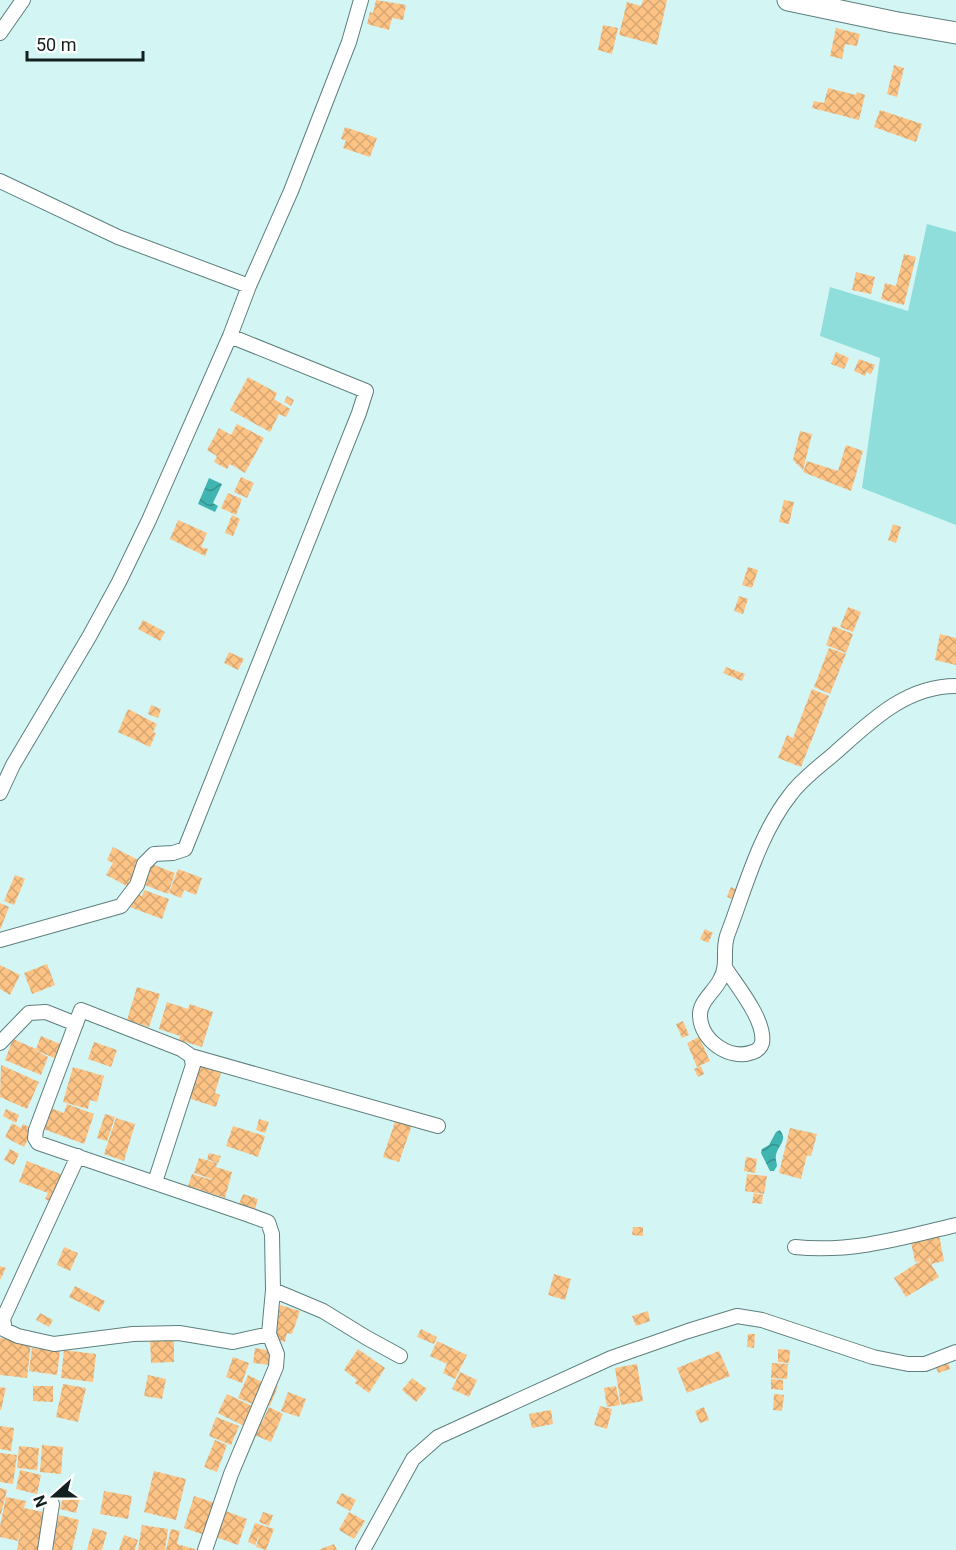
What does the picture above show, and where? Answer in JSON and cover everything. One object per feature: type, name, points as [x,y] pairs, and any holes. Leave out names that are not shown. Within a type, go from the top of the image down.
[{"type":"main road","points":[[788,0],[956,33]]},
{"type":"street","points":[[0,33],[23,0]]},
{"type":"street","points":[[0,793],[119,582],[149,520],[291,191],[349,42],[361,0]]},
{"type":"street","points":[[0,181],[118,237],[249,286]]},
{"type":"street","points":[[0,940],[121,906],[137,885],[144,864],[154,854],[173,853],[185,849],[359,413],[366,390],[230,336]]},
{"type":"street","points":[[726,969],[701,1007],[701,1021],[707,1037],[726,1052],[742,1056],[756,1051],[762,1045],[762,1035],[748,1001],[726,969],[723,948],[765,836],[791,793],[870,722],[896,703],[918,692],[956,686]]},
{"type":"street","points":[[205,1550],[231,1474],[276,1367],[278,1354],[269,1334],[273,1290],[272,1233],[268,1222],[38,1143],[35,1138],[36,1130],[81,1010],[181,1049],[191,1056],[438,1126]]},
{"type":"street","points":[[0,1043],[29,1013],[46,1012],[76,1024]]},
{"type":"street","points":[[155,1182],[193,1065],[191,1056]]},
{"type":"street","points":[[78,1156],[3,1319],[5,1330],[18,1336],[54,1344],[144,1334],[179,1333],[233,1342],[269,1334]]},
{"type":"street","points":[[795,1248],[822,1250],[868,1245],[956,1225]]},
{"type":"street","points":[[273,1290],[323,1311],[400,1356]]},
{"type":"street","points":[[363,1550],[413,1459],[438,1437],[611,1358],[688,1331],[736,1316],[762,1320],[873,1357],[908,1364],[925,1364],[956,1352]]},
{"type":"street","points":[[45,1550],[52,1503]]},
{"type":"shaded area","points":[[927,224],[956,232],[956,525],[862,488],[880,358],[820,336],[830,287],[908,311]]},
{"type":"water","points":[[209,478],[222,484],[213,503],[218,506],[215,512],[198,504]]},
{"type":"water","points":[[780,1130],[783,1137],[776,1155],[777,1166],[774,1171],[770,1171],[761,1153],[762,1149],[769,1145],[776,1132]]},
{"type":"building","points":[[376,0],[406,5],[403,20],[392,18],[389,30],[367,24]]},
{"type":"building","points":[[643,0],[667,0],[657,45],[619,35],[627,2],[641,6]]},
{"type":"building","points":[[603,25],[618,28],[612,54],[598,50]]},
{"type":"building","points":[[836,28],[860,34],[857,46],[845,44],[842,59],[830,56]]},
{"type":"building","points":[[894,65],[904,68],[897,97],[887,94]]},
{"type":"building","points":[[828,88],[865,95],[859,120],[812,108],[814,101],[824,103]]},
{"type":"building","points":[[880,110],[922,124],[916,142],[874,127]]},
{"type":"building","points":[[345,127],[377,138],[370,157],[343,148],[346,140],[341,139]]},
{"type":"building","points":[[904,254],[916,257],[904,305],[881,299],[885,283],[896,286]]},
{"type":"building","points":[[856,272],[875,277],[871,294],[852,290]]},
{"type":"building","points":[[836,352],[849,358],[844,369],[831,364]]},
{"type":"building","points":[[859,359],[875,365],[871,374],[866,372],[865,376],[854,371]]},
{"type":"building","points":[[248,377],[277,393],[274,399],[290,409],[286,417],[279,414],[270,432],[230,410]]},
{"type":"building","points":[[287,396],[294,400],[291,406],[284,402]]},
{"type":"building","points":[[237,424],[264,438],[245,473],[230,464],[227,469],[214,462],[217,456],[207,450],[219,428],[231,435]]},
{"type":"building","points":[[800,431],[812,434],[803,470],[793,460]]},
{"type":"building","points":[[846,445],[863,451],[851,491],[803,472],[807,461],[838,471]]},
{"type":"building","points":[[241,477],[254,483],[247,498],[234,492]]},
{"type":"building","points":[[228,493],[242,499],[236,515],[221,508]]},
{"type":"building","points":[[784,500],[794,502],[789,524],[779,522]]},
{"type":"building","points":[[232,515],[240,519],[233,536],[225,533]]},
{"type":"building","points":[[178,520],[207,533],[201,547],[208,549],[205,556],[170,539]]},
{"type":"building","points":[[893,524],[901,527],[896,543],[888,540]]},
{"type":"building","points":[[748,567],[758,570],[752,588],[742,585]]},
{"type":"building","points":[[739,596],[748,599],[743,614],[734,611]]},
{"type":"building","points":[[848,607],[861,612],[853,632],[840,627]]},
{"type":"building","points":[[143,620],[165,632],[160,641],[138,629]]},
{"type":"building","points":[[833,626],[853,634],[846,653],[826,645]]},
{"type":"building","points":[[940,634],[956,638],[956,665],[935,660]]},
{"type":"building","points":[[829,648],[846,654],[830,694],[814,687]]},
{"type":"building","points":[[229,652],[244,659],[238,670],[224,663]]},
{"type":"building","points":[[726,667],[745,674],[742,681],[723,673]]},
{"type":"building","points":[[812,689],[829,696],[801,767],[778,758],[787,735],[793,738]]},
{"type":"building","points":[[151,705],[161,709],[158,718],[148,714]]},
{"type":"building","points":[[128,709],[157,724],[150,747],[118,732]]},
{"type":"building","points":[[113,847],[140,861],[127,886],[106,875],[113,863],[107,860]]},
{"type":"building","points":[[149,863],[175,873],[168,894],[142,884]]},
{"type":"building","points":[[178,869],[202,878],[196,895],[184,890],[181,898],[169,893]]},
{"type":"building","points":[[15,875],[25,879],[14,905],[4,901]]},
{"type":"building","points":[[731,887],[737,890],[732,899],[727,897]]},
{"type":"building","points":[[144,890],[169,899],[162,919],[130,907],[135,893],[142,896]]},
{"type":"building","points":[[0,903],[9,907],[0,930]]},
{"type":"building","points":[[705,929],[713,933],[708,943],[700,939]]},
{"type":"building","points":[[47,964],[55,985],[32,994],[24,973]]},
{"type":"building","points":[[0,965],[20,975],[10,995],[0,989]]},
{"type":"building","points":[[137,987],[160,994],[149,1027],[127,1020]]},
{"type":"building","points":[[167,1002],[188,1009],[190,1004],[213,1012],[202,1047],[179,1040],[180,1036],[159,1029]]},
{"type":"building","points":[[683,1021],[689,1035],[682,1038],[676,1024]]},
{"type":"building","points":[[41,1036],[65,1046],[59,1060],[35,1050],[48,1057],[41,1075],[5,1060],[13,1039],[36,1049]]},
{"type":"building","points":[[699,1037],[710,1061],[697,1067],[687,1043]]},
{"type":"building","points":[[94,1042],[117,1050],[111,1067],[88,1059]]},
{"type":"building","points":[[1,1065],[39,1082],[27,1109],[0,1097]]},
{"type":"building","points":[[199,1065],[221,1073],[215,1093],[220,1095],[216,1107],[188,1098]]},
{"type":"building","points":[[701,1066],[704,1074],[698,1077],[694,1069]]},
{"type":"building","points":[[73,1067],[104,1076],[97,1102],[90,1100],[88,1109],[63,1102]]},
{"type":"building","points":[[67,1104],[94,1114],[84,1144],[41,1128],[48,1107],[64,1113]]},
{"type":"building","points":[[6,1109],[19,1115],[16,1123],[3,1116]]},
{"type":"building","points":[[105,1114],[115,1117],[107,1141],[97,1138]]},
{"type":"building","points":[[116,1118],[135,1124],[124,1161],[104,1154]]},
{"type":"building","points":[[259,1119],[269,1122],[265,1133],[256,1130]]},
{"type":"building","points":[[396,1119],[412,1125],[399,1162],[383,1157]]},
{"type":"building","points":[[12,1123],[21,1128],[23,1124],[33,1129],[24,1147],[5,1137]]},
{"type":"building","points":[[233,1126],[265,1136],[258,1157],[226,1146]]},
{"type":"building","points":[[790,1128],[817,1134],[811,1156],[807,1155],[801,1179],[779,1173]]},
{"type":"building","points":[[10,1149],[19,1154],[14,1165],[4,1160]]},
{"type":"building","points":[[209,1153],[221,1156],[218,1163],[207,1159]]},
{"type":"building","points":[[746,1157],[757,1159],[755,1173],[744,1171]]},
{"type":"building","points":[[199,1158],[217,1163],[216,1167],[232,1172],[225,1198],[188,1186],[192,1174],[212,1180],[194,1173]]},
{"type":"building","points":[[27,1161],[63,1175],[52,1202],[45,1199],[48,1193],[19,1182]]},
{"type":"building","points":[[747,1174],[767,1176],[764,1194],[745,1191]]},
{"type":"building","points":[[754,1193],[763,1195],[762,1204],[752,1203]]},
{"type":"building","points":[[243,1194],[258,1199],[255,1209],[239,1204]]},
{"type":"building","points":[[633,1227],[643,1227],[643,1236],[632,1235]]},
{"type":"building","points":[[939,1235],[944,1261],[931,1264],[939,1277],[906,1297],[894,1278],[920,1261],[915,1262],[911,1242]]},
{"type":"building","points":[[64,1247],[78,1253],[70,1271],[57,1265]]},
{"type":"building","points":[[0,1266],[6,1268],[0,1280]]},
{"type":"building","points":[[554,1274],[571,1279],[565,1300],[548,1295]]},
{"type":"building","points":[[75,1286],[105,1301],[99,1312],[69,1297]]},
{"type":"building","points":[[280,1305],[300,1311],[292,1334],[287,1333],[285,1342],[272,1338],[272,1328]]},
{"type":"building","points":[[648,1311],[650,1321],[636,1326],[632,1316]]},
{"type":"building","points":[[40,1313],[53,1320],[49,1327],[36,1320]]},
{"type":"building","points":[[421,1329],[437,1337],[434,1344],[417,1337]]},
{"type":"building","points":[[748,1334],[755,1334],[754,1348],[747,1347]]},
{"type":"building","points":[[174,1337],[174,1362],[151,1363],[150,1338]]},
{"type":"building","points":[[0,1338],[31,1342],[27,1378],[0,1375]]},
{"type":"building","points":[[437,1341],[467,1355],[455,1379],[443,1373],[447,1364],[430,1356]]},
{"type":"building","points":[[32,1348],[60,1351],[57,1375],[29,1371]]},
{"type":"building","points":[[255,1348],[272,1351],[270,1365],[253,1363]]},
{"type":"building","points":[[358,1349],[385,1368],[369,1393],[355,1383],[357,1380],[344,1370]]},
{"type":"building","points":[[778,1349],[790,1350],[789,1363],[778,1362]]},
{"type":"building","points":[[64,1350],[96,1354],[93,1382],[61,1378]]},
{"type":"building","points":[[719,1351],[730,1376],[687,1393],[677,1368]]},
{"type":"building","points":[[233,1357],[249,1363],[242,1383],[226,1377]]},
{"type":"building","points":[[947,1359],[950,1369],[938,1373],[935,1364]]},
{"type":"building","points":[[772,1363],[788,1364],[787,1379],[771,1378]]},
{"type":"building","points":[[637,1364],[643,1401],[621,1405],[615,1368]]},
{"type":"building","points":[[460,1372],[477,1380],[469,1397],[452,1389]]},
{"type":"building","points":[[148,1375],[166,1379],[162,1399],[144,1396]]},
{"type":"building","points":[[248,1375],[266,1384],[257,1406],[238,1398]]},
{"type":"building","points":[[412,1378],[427,1389],[416,1402],[402,1390]]},
{"type":"building","points":[[771,1379],[783,1380],[783,1390],[771,1389]]},
{"type":"building","points":[[63,1384],[86,1388],[78,1422],[56,1417]]},
{"type":"building","points":[[271,1384],[278,1386],[270,1406],[263,1403]]},
{"type":"building","points":[[33,1386],[53,1386],[53,1402],[33,1401]]},
{"type":"building","points":[[616,1386],[620,1405],[607,1407],[604,1388]]},
{"type":"building","points":[[0,1387],[6,1388],[1,1410],[0,1410]]},
{"type":"building","points":[[288,1392],[306,1399],[299,1417],[281,1411]]},
{"type":"building","points":[[227,1394],[254,1407],[246,1427],[230,1419],[233,1413],[229,1419],[218,1413]]},
{"type":"building","points":[[774,1394],[784,1395],[782,1411],[773,1410]]},
{"type":"building","points":[[600,1406],[612,1409],[607,1429],[594,1425]]},
{"type":"building","points":[[269,1407],[283,1414],[271,1442],[250,1433],[257,1420],[262,1422]]},
{"type":"building","points":[[704,1407],[709,1420],[700,1423],[695,1411]]},
{"type":"building","points":[[551,1410],[553,1424],[532,1428],[529,1414]]},
{"type":"building","points":[[216,1417],[239,1426],[231,1445],[209,1436]]},
{"type":"building","points":[[0,1426],[14,1428],[11,1451],[0,1449]]},
{"type":"building","points":[[215,1440],[227,1445],[217,1472],[204,1467]]},
{"type":"building","points":[[42,1445],[63,1447],[61,1474],[40,1472]]},
{"type":"building","points":[[19,1446],[39,1448],[37,1470],[17,1468]]},
{"type":"building","points":[[0,1453],[17,1455],[13,1484],[0,1482]]},
{"type":"building","points":[[20,1470],[41,1475],[37,1494],[16,1489]]},
{"type":"building","points":[[154,1471],[186,1479],[176,1520],[144,1512]]},
{"type":"building","points":[[0,1488],[7,1490],[1,1514],[0,1514]]},
{"type":"building","points":[[104,1491],[132,1496],[128,1519],[100,1514]]},
{"type":"building","points":[[64,1493],[80,1497],[76,1513],[60,1509]]},
{"type":"building","points":[[342,1493],[356,1500],[350,1511],[336,1503]]},
{"type":"building","points":[[194,1496],[218,1504],[207,1536],[184,1528]]},
{"type":"building","points":[[6,1497],[26,1501],[24,1508],[48,1513],[41,1550],[17,1550],[22,1523],[18,1541],[0,1537]]},
{"type":"building","points":[[223,1510],[247,1519],[238,1545],[213,1536]]},
{"type":"building","points":[[263,1512],[273,1515],[269,1526],[259,1522]]},
{"type":"building","points":[[349,1512],[365,1521],[354,1539],[339,1530]]},
{"type":"building","points":[[59,1515],[79,1520],[72,1550],[51,1550]]},
{"type":"building","points":[[255,1523],[274,1529],[266,1550],[256,1547],[260,1534],[255,1545],[248,1542]]},
{"type":"building","points":[[142,1525],[168,1529],[165,1550],[138,1550]]},
{"type":"building","points":[[93,1528],[107,1532],[102,1550],[87,1550]]},
{"type":"building","points":[[171,1529],[180,1531],[177,1544],[198,1550],[166,1550]]},
{"type":"building","points":[[124,1535],[138,1540],[135,1550],[119,1550]]},
{"type":"building","points":[[334,1544],[337,1550],[318,1550]]}]
